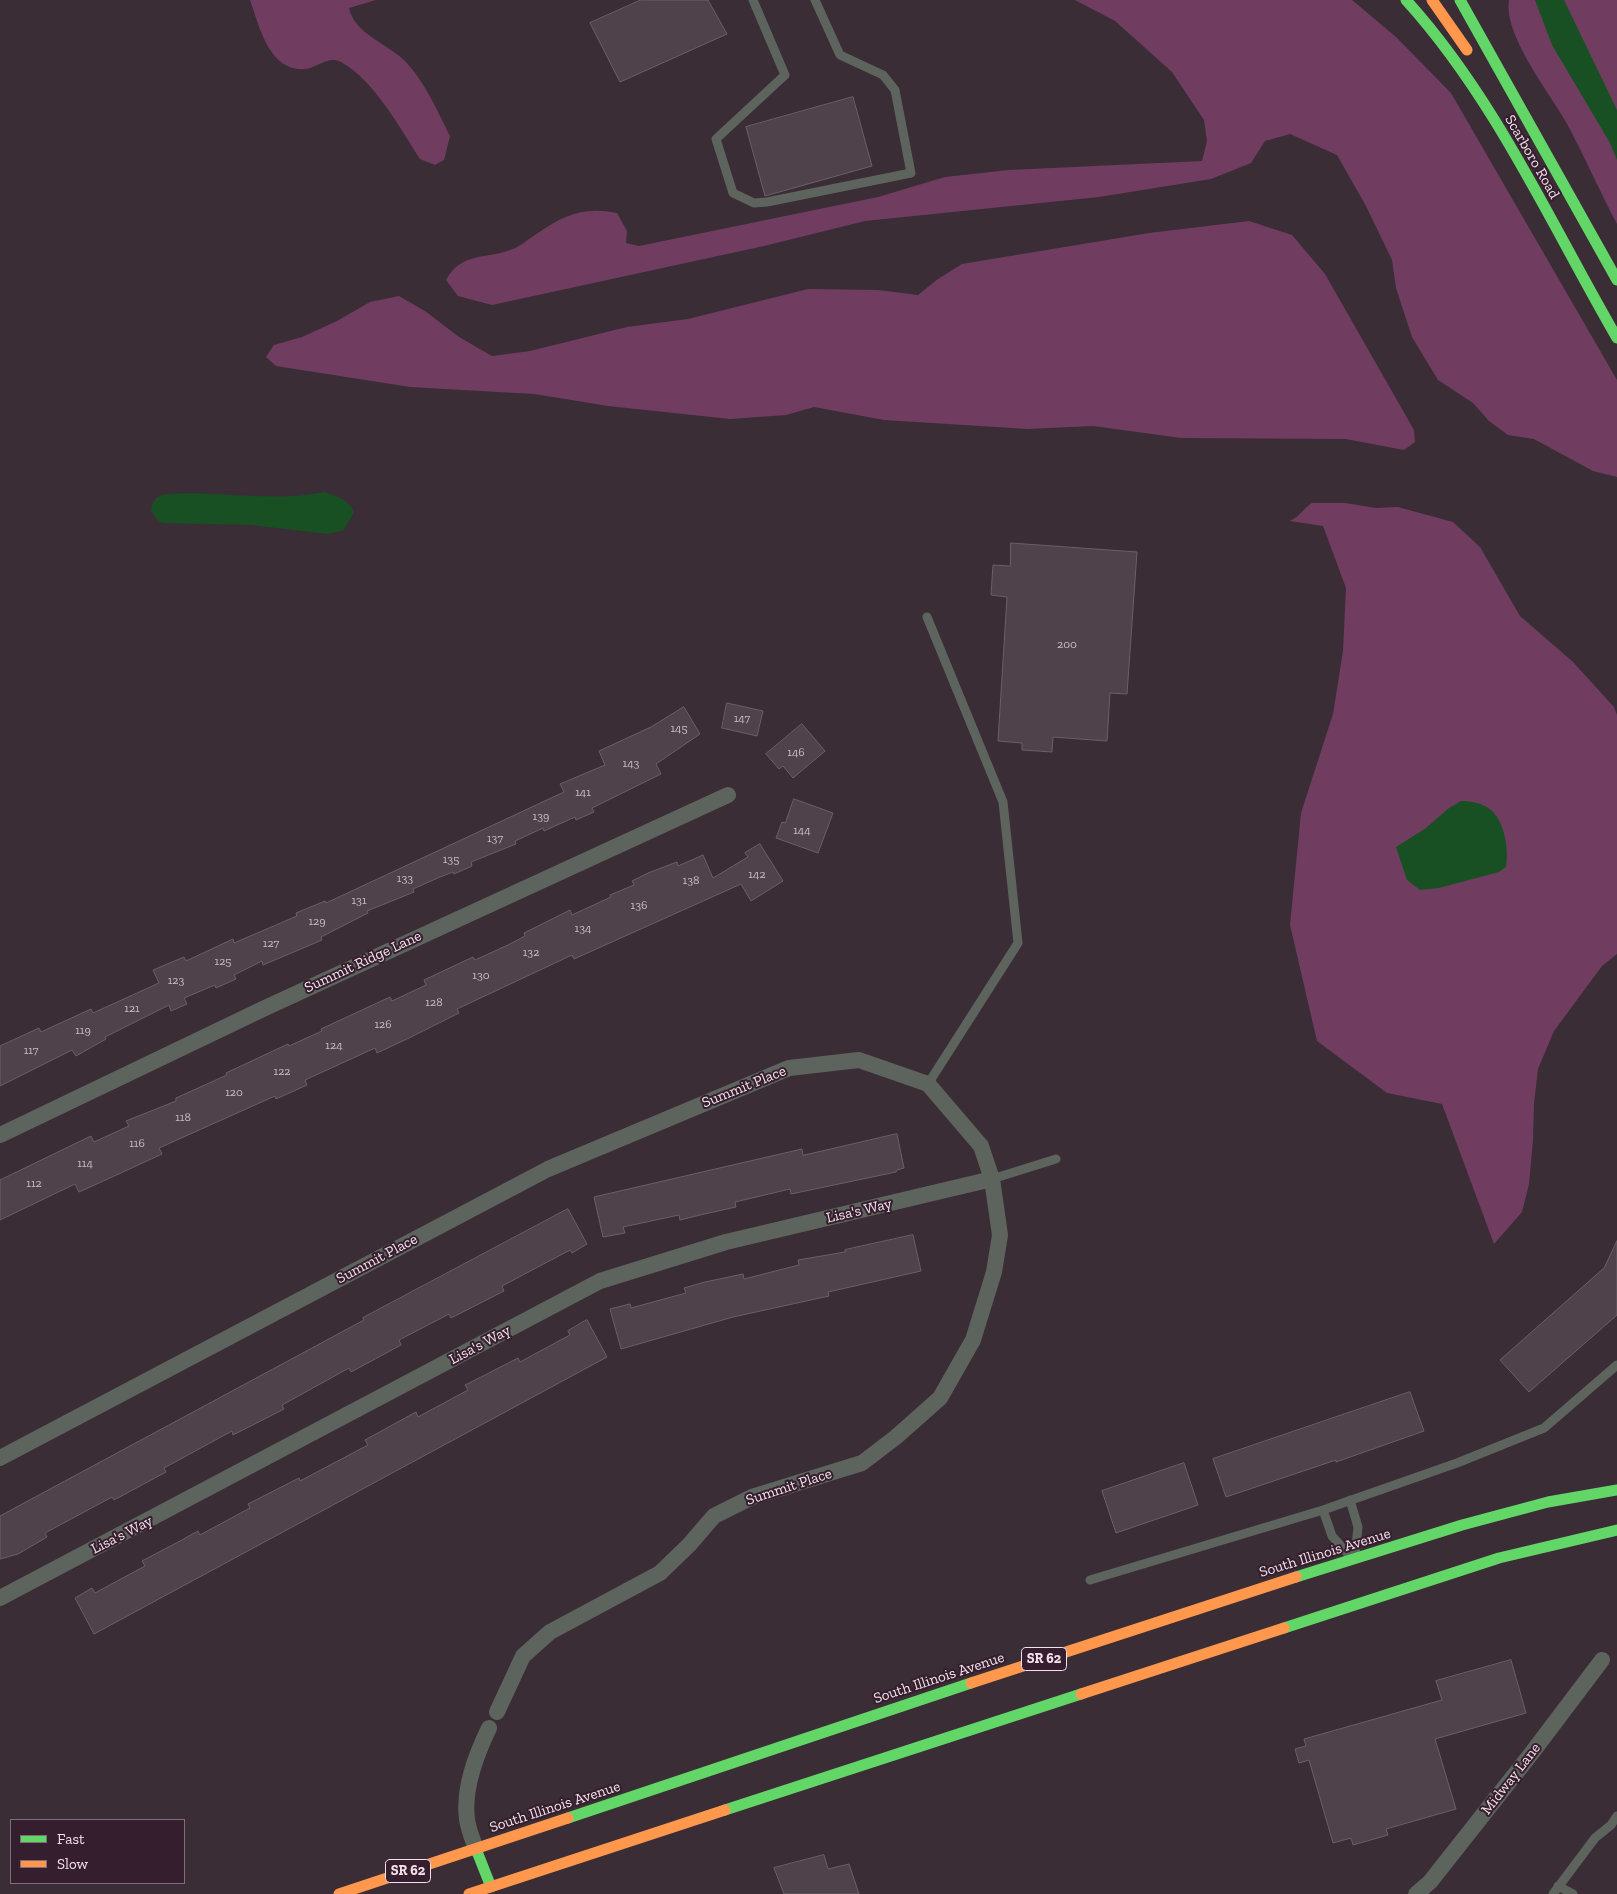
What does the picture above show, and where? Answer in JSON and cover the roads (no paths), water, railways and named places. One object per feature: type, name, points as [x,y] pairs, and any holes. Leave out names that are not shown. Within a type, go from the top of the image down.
[{"type":"main road","name":"Scarboro Road","points":[[1406,0],[1423,17],[1486,107],[1617,338]]},
{"type":"main road","points":[[1432,0],[1474,61]]},
{"type":"main road","points":[[1460,0],[1617,280]]},
{"type":"main road","name":"South Illinois Avenue","points":[[476,1849],[1182,1613],[1356,1564],[1462,1525],[1548,1502],[1617,1490]]},
{"type":"main road","points":[[469,1894],[625,1844],[1367,1595],[1499,1558],[1617,1530]]},
{"type":"main road","points":[[476,1849],[490,1887]]},
{"type":"main road","name":"SR 62","points":[[339,1894],[476,1849]]},
{"type":"street","name":"Summit Ridge Lane","points":[[0,1135],[274,1004],[728,795]]},
{"type":"street","name":"Summit Place","points":[[0,1458],[548,1169],[789,1068],[859,1060],[928,1084],[981,1146],[992,1179],[1000,1235],[994,1272],[973,1340],[940,1398],[896,1438],[862,1463],[752,1497],[714,1516],[689,1545],[660,1573],[550,1632],[523,1656],[496,1712]]},
{"type":"street","name":"Lisa's Way","points":[[0,1598],[600,1282],[726,1242],[992,1179]]},
{"type":"street","name":"Midway Lane","points":[[1416,1894],[1430,1882],[1602,1660]]},
{"type":"street","points":[[476,1849],[466,1819],[469,1782],[480,1748],[490,1728]]},
{"type":"lane","points":[[753,0],[785,75],[716,139],[733,193],[754,203],[911,173],[895,90],[882,75],[840,55],[815,0]]},
{"type":"lane","points":[[927,617],[1003,802],[1018,943],[928,1084]]},
{"type":"lane","points":[[992,1179],[1056,1160]]},
{"type":"lane","points":[[1090,1580],[1323,1510],[1456,1463],[1544,1428],[1617,1365]]},
{"type":"lane","points":[[1350,1500],[1358,1527],[1356,1564]]},
{"type":"lane","points":[[1323,1510],[1332,1536],[1356,1564]]},
{"type":"lane","points":[[1573,1894],[1556,1890],[1595,1838],[1611,1825],[1617,1816]]}]
